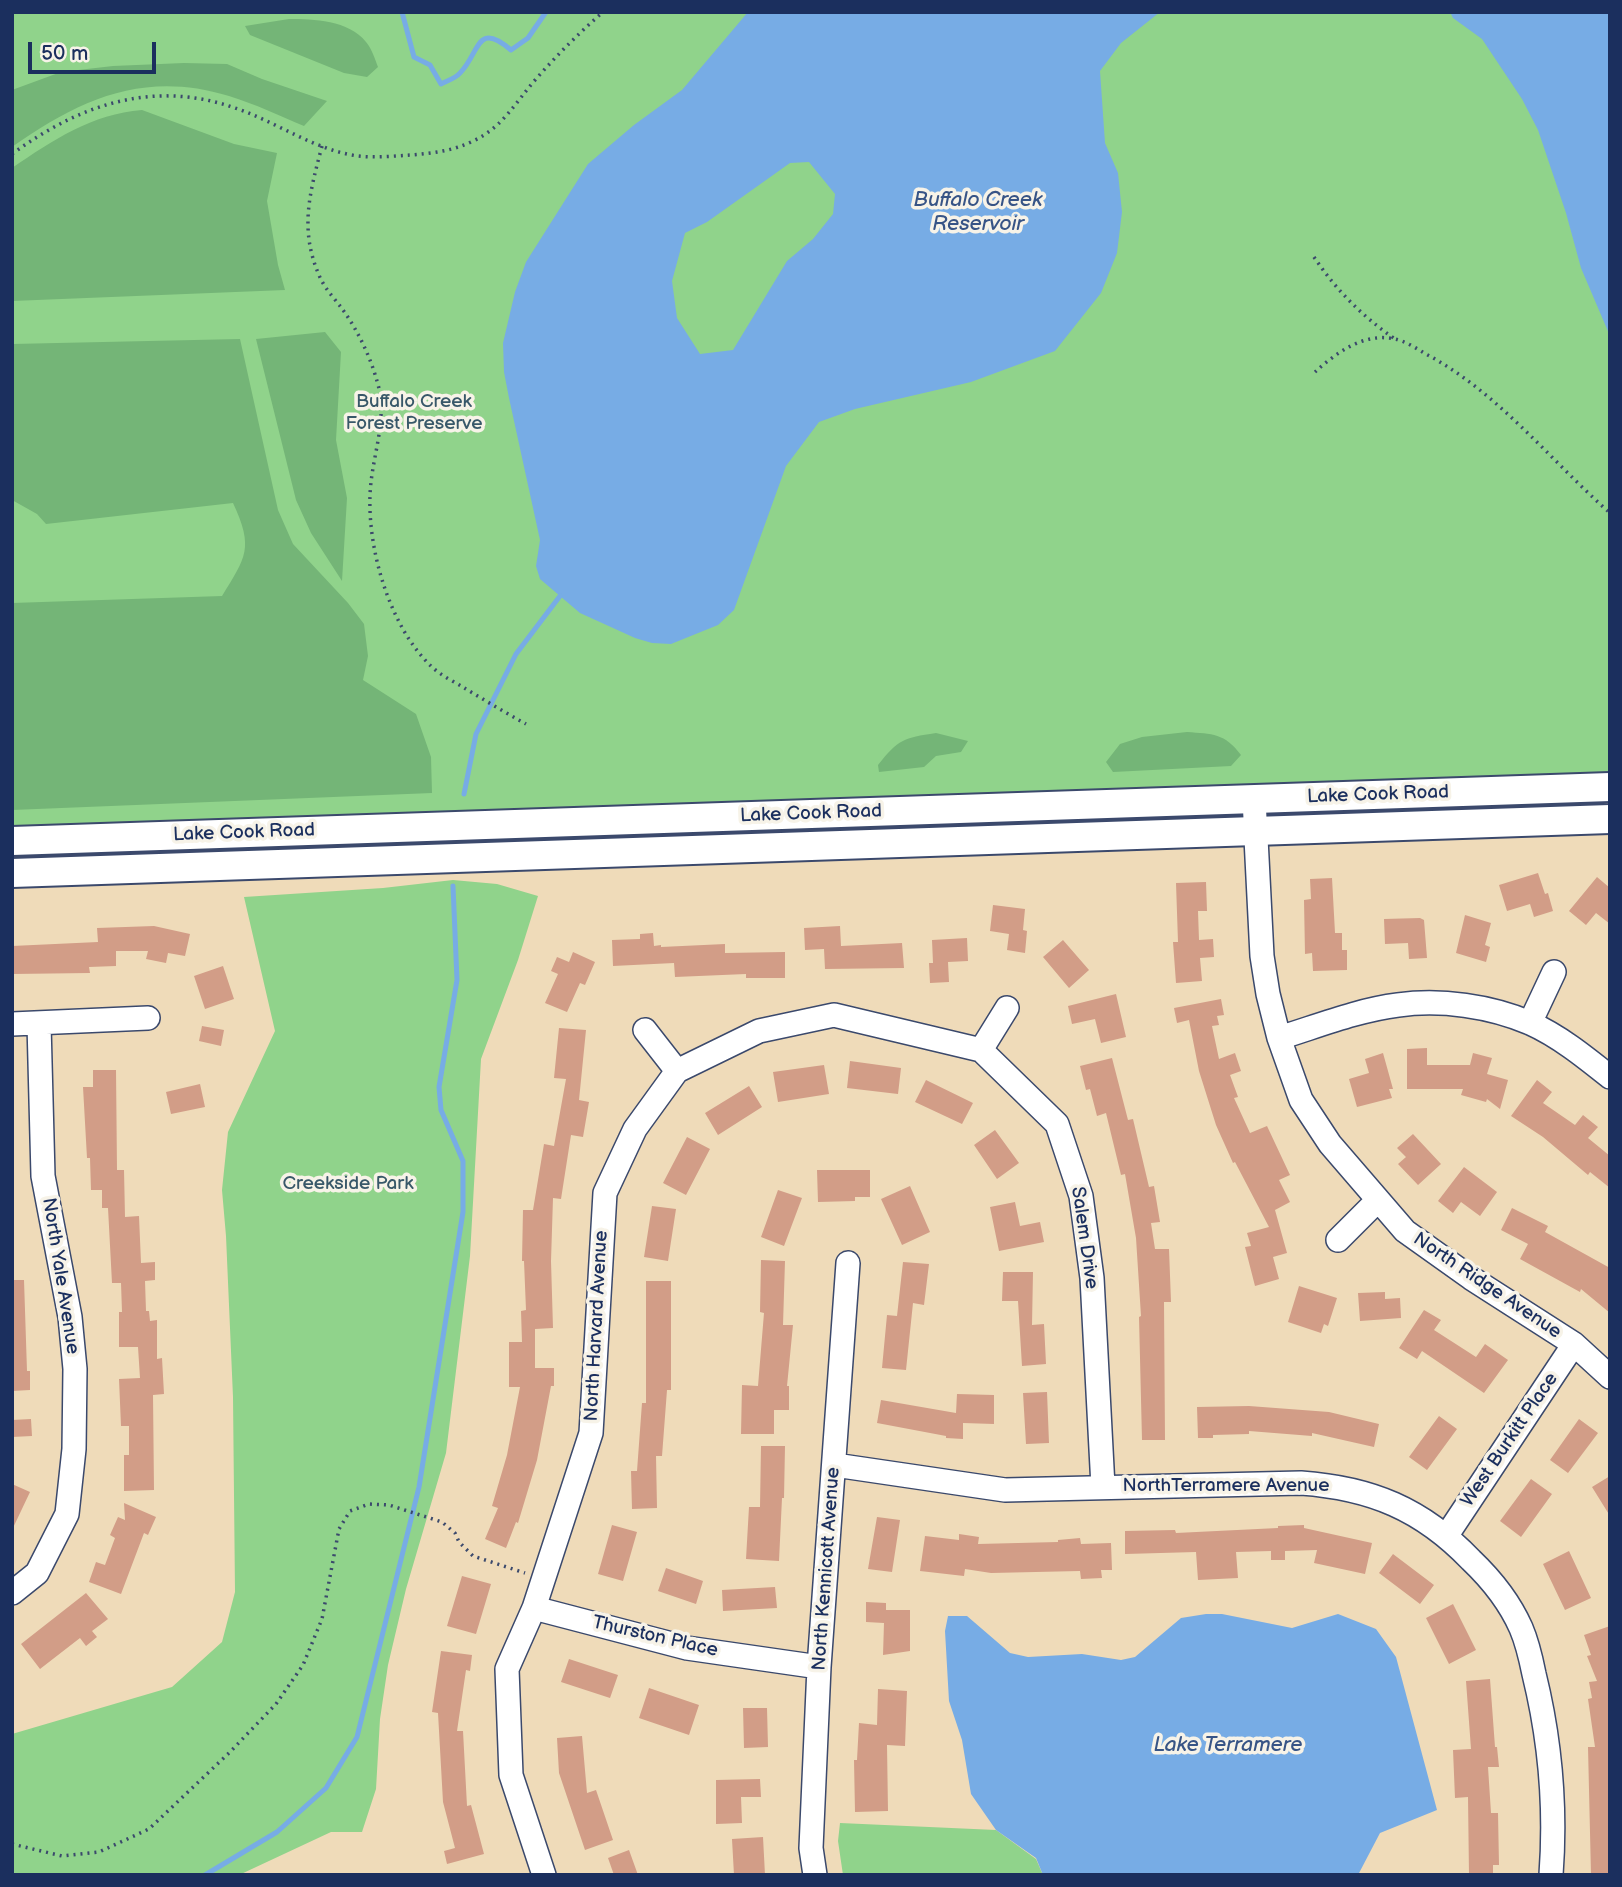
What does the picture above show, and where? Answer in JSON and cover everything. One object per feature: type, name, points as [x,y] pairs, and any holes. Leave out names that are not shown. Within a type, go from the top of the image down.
[{"type":"main road","name":"Lake Cook Road","points":[[12,841],[1610,787]]},
{"type":"main road","name":"Lake Cook Road","points":[[12,873],[1610,820]]},
{"type":"street","name":"North Ridge Avenue","points":[[1254,799],[1262,956],[1279,1038],[1301,1100],[1330,1144],[1405,1230],[1471,1278],[1574,1345],[1610,1377]]},
{"type":"street","points":[[1530,1023],[1554,972]]},
{"type":"street","points":[[1279,1038],[1398,1004],[1436,1003],[1475,1007],[1530,1023],[1560,1039],[1610,1077]]},
{"type":"street","points":[[981,1050],[1007,1008]]},
{"type":"street","name":"North Harvard Avenue","points":[[544,1875],[511,1775],[507,1669],[534,1608],[591,1433],[604,1192],[635,1129],[677,1071],[759,1031],[834,1016],[981,1050]]},
{"type":"street","points":[[12,1024],[148,1018]]},
{"type":"street","name":"North Yale Avenue","points":[[12,1593],[37,1573],[67,1514],[74,1449],[75,1369],[70,1317],[43,1176],[39,1024]]},
{"type":"street","points":[[645,1030],[677,1071]]},
{"type":"street","name":"Salem Drive","points":[[981,1050],[1057,1124],[1081,1196],[1092,1278],[1103,1486]]},
{"type":"street","points":[[1338,1240],[1378,1200]]},
{"type":"street","name":"North Kennicott Avenue","points":[[815,1875],[811,1848],[819,1667],[848,1263]]},
{"type":"street","name":"West Burkitt Place","points":[[1447,1535],[1574,1345]]},
{"type":"street","name":"NorthTerramere Avenue","points":[[835,1465],[1005,1490],[1103,1486],[1301,1483],[1335,1485],[1385,1499],[1426,1520],[1447,1535],[1490,1579],[1507,1601],[1522,1630],[1548,1741],[1553,1848],[1551,1875]]},
{"type":"street","name":"Thurston Place","points":[[534,1608],[687,1648],[819,1667]]},
{"type":"path","points":[[12,154],[38,135],[107,103],[153,96],[198,99],[235,108],[322,146],[359,156],[392,156],[455,149],[494,130],[561,51],[603,12]]},
{"type":"path","points":[[322,146],[307,210],[310,246],[319,277],[345,312],[365,346],[378,384],[382,418],[370,495],[371,530],[378,570],[391,606],[411,641],[430,666],[526,724]]},
{"type":"path","points":[[1314,257],[1343,296],[1377,327],[1395,339],[1443,362],[1491,398],[1566,474],[1610,513]]},
{"type":"path","points":[[1315,373],[1333,355],[1349,346],[1395,339]]},
{"type":"path","points":[[12,1844],[62,1856],[99,1852],[149,1829],[230,1752],[276,1704],[303,1665],[322,1619],[339,1529],[350,1511],[369,1504],[394,1507],[442,1522],[455,1533],[458,1542],[473,1556],[544,1579]]},
{"type":"green space","name":"Buffalo Creek Forest Preserve","points":[[12,12],[1610,12],[1610,775],[12,828]]},
{"type":"green space","points":[[289,19],[319,20],[350,29],[368,45],[378,67],[367,77],[344,73],[250,35],[245,26]]},
{"type":"green space","points":[[227,64],[327,101],[304,126],[229,96],[169,86],[141,88],[88,103],[37,130],[12,147],[12,90],[61,72],[113,66]]},
{"type":"green space","points":[[142,110],[234,144],[277,153],[267,201],[285,290],[12,301],[12,168],[74,130],[106,117]]},
{"type":"green space","points":[[325,332],[341,352],[336,440],[347,498],[342,581],[311,533],[296,500],[256,339]]},
{"type":"green space","points":[[240,339],[278,510],[293,544],[364,624],[368,656],[363,680],[416,714],[431,757],[432,793],[12,810],[12,603],[222,596],[242,561],[245,542],[240,518],[233,503],[46,524],[37,514],[12,500],[12,344]]},
{"type":"green space","points":[[1187,732],[1211,734],[1223,739],[1241,755],[1231,766],[1113,772],[1106,762],[1120,744],[1142,737]]},
{"type":"green space","points":[[936,733],[968,741],[961,752],[936,756],[924,767],[879,772],[878,765],[902,741]]},
{"type":"green space","name":"Creekside Park","points":[[453,880],[497,884],[538,896],[518,960],[481,1059],[470,1256],[446,1453],[406,1589],[388,1665],[380,1719],[376,1789],[362,1832],[331,1832],[239,1875],[12,1875],[12,1734],[172,1687],[222,1642],[235,1592],[233,1397],[222,1190],[228,1132],[275,1031],[244,897],[383,888]]},
{"type":"green space","points":[[840,1823],[996,1830],[1036,1859],[1043,1875],[843,1875],[838,1841]]},
{"type":"water","name":"Buffalo Creek Reservoir","points":[[748,12],[1160,12],[1121,43],[1100,71],[1105,143],[1118,173],[1122,212],[1117,253],[1101,293],[1055,351],[971,382],[855,409],[819,422],[786,466],[734,610],[718,625],[671,644],[652,643],[635,638],[580,613],[540,579],[536,566],[540,540],[504,372],[503,343],[515,292],[526,262],[588,164],[634,125],[682,90]],"holes":[[[809,162],[835,194],[833,214],[813,239],[787,261],[733,350],[700,354],[677,318],[672,281],[685,233],[707,222],[790,163]]]},
{"type":"water","points":[[1450,12],[1610,12],[1610,336],[1581,268],[1538,130],[1522,99],[1482,39],[1453,18]]},
{"type":"water","name":"Lake Terramere","points":[[1222,1614],[1292,1628],[1338,1614],[1376,1629],[1396,1657],[1437,1810],[1380,1833],[1358,1875],[1043,1875],[1036,1858],[996,1830],[971,1794],[962,1740],[949,1701],[945,1631],[948,1616],[967,1616],[1010,1653],[1028,1657],[1082,1654],[1121,1660],[1135,1657],[1181,1618]]},
{"type":"building","points":[[1538,873],[1553,911],[1534,917],[1530,904],[1507,911],[1499,885]]},
{"type":"building","points":[[1597,877],[1610,888],[1610,924],[1596,913],[1586,925],[1569,911]]},
{"type":"building","points":[[1332,878],[1335,933],[1342,933],[1342,950],[1347,950],[1347,970],[1313,971],[1312,953],[1305,954],[1304,900],[1311,899],[1310,879]]},
{"type":"building","points":[[1206,882],[1207,911],[1198,911],[1199,940],[1213,939],[1214,957],[1200,958],[1202,981],[1176,983],[1173,942],[1178,942],[1176,883]]},
{"type":"building","points":[[993,905],[1025,909],[1025,953],[1007,950],[1009,934],[990,931]]},
{"type":"building","points":[[1465,915],[1491,923],[1485,945],[1490,947],[1486,962],[1456,953]]},
{"type":"building","points":[[1384,919],[1424,920],[1427,958],[1409,959],[1408,943],[1385,944]]},
{"type":"building","points":[[154,926],[190,934],[185,956],[168,953],[166,963],[146,959],[148,951],[116,951],[116,966],[89,967],[90,973],[12,974],[12,946],[98,942],[97,928]]},
{"type":"building","points":[[840,926],[841,946],[902,943],[904,968],[825,969],[824,949],[805,950],[804,928]]},
{"type":"building","points":[[653,933],[654,946],[725,944],[725,953],[785,952],[785,978],[746,978],[746,974],[675,977],[674,963],[613,966],[612,940],[640,939],[640,934]]},
{"type":"building","points":[[967,938],[968,961],[948,962],[949,982],[930,983],[932,940]]},
{"type":"building","points":[[1063,940],[1089,970],[1069,988],[1043,957]]},
{"type":"building","points":[[573,952],[595,962],[585,985],[580,983],[567,1012],[545,1003],[558,974],[551,971],[557,957],[569,962]]},
{"type":"building","points":[[223,966],[234,999],[205,1009],[194,976]]},
{"type":"building","points":[[1116,994],[1126,1037],[1101,1043],[1095,1019],[1072,1024],[1068,1006]]},
{"type":"building","points":[[1221,999],[1224,1015],[1217,1016],[1219,1025],[1212,1026],[1219,1059],[1235,1053],[1241,1071],[1230,1075],[1238,1097],[1234,1098],[1250,1133],[1267,1126],[1290,1175],[1279,1180],[1290,1202],[1275,1210],[1287,1253],[1273,1257],[1279,1279],[1255,1286],[1245,1247],[1251,1246],[1247,1233],[1269,1227],[1235,1162],[1233,1163],[1216,1125],[1199,1071],[1189,1020],[1177,1023],[1174,1008]]},
{"type":"building","points":[[202,1026],[224,1030],[221,1046],[199,1041]]},
{"type":"building","points":[[559,1028],[586,1030],[579,1100],[589,1102],[583,1137],[571,1135],[561,1199],[553,1198],[553,1328],[535,1329],[535,1368],[554,1368],[554,1386],[551,1386],[537,1460],[518,1523],[516,1522],[506,1548],[485,1539],[498,1508],[492,1506],[507,1455],[520,1387],[509,1387],[509,1342],[522,1342],[521,1311],[526,1310],[522,1261],[523,1210],[533,1210],[544,1144],[554,1146],[566,1079],[554,1078]]},
{"type":"building","points":[[1427,1048],[1427,1065],[1470,1065],[1473,1053],[1492,1058],[1487,1074],[1508,1080],[1500,1109],[1487,1099],[1486,1102],[1461,1095],[1463,1089],[1407,1089],[1407,1049]]},
{"type":"building","points":[[1383,1053],[1393,1089],[1389,1089],[1392,1098],[1357,1107],[1349,1079],[1369,1073],[1365,1059]]},
{"type":"building","points":[[1112,1058],[1128,1120],[1133,1119],[1149,1187],[1154,1186],[1160,1222],[1151,1223],[1155,1249],[1169,1249],[1171,1302],[1164,1302],[1165,1440],[1142,1440],[1141,1316],[1136,1238],[1125,1174],[1121,1175],[1106,1113],[1097,1116],[1080,1066]]},
{"type":"building","points":[[850,1061],[901,1068],[898,1094],[847,1088]]},
{"type":"building","points":[[824,1065],[829,1094],[778,1102],[773,1072]]},
{"type":"building","points":[[93,1070],[116,1070],[117,1170],[124,1170],[125,1217],[139,1216],[141,1263],[155,1262],[155,1280],[145,1281],[146,1311],[149,1311],[150,1321],[157,1320],[157,1359],[162,1358],[164,1394],[153,1395],[154,1490],[124,1491],[124,1455],[129,1455],[129,1426],[121,1426],[119,1379],[140,1378],[138,1347],[119,1347],[121,1283],[112,1283],[108,1208],[102,1208],[102,1190],[91,1190],[83,1087],[93,1087]]},
{"type":"building","points":[[926,1080],[973,1103],[962,1124],[915,1102]]},
{"type":"building","points":[[1537,1080],[1552,1092],[1543,1103],[1575,1125],[1583,1115],[1598,1127],[1588,1138],[1610,1156],[1610,1188],[1590,1172],[1588,1175],[1543,1137],[1511,1116]]},
{"type":"building","points":[[200,1084],[205,1107],[171,1114],[166,1092]]},
{"type":"building","points":[[749,1086],[762,1107],[718,1135],[705,1113]]},
{"type":"building","points":[[995,1130],[1019,1163],[997,1179],[974,1145]]},
{"type":"building","points":[[1413,1134],[1441,1164],[1418,1185],[1398,1164],[1406,1157],[1397,1148]]},
{"type":"building","points":[[687,1137],[710,1149],[686,1195],[663,1183]]},
{"type":"building","points":[[1464,1167],[1497,1192],[1480,1216],[1461,1202],[1453,1213],[1438,1201]]},
{"type":"building","points":[[817,1170],[870,1170],[870,1197],[855,1197],[855,1201],[818,1202]]},
{"type":"building","points":[[910,1186],[930,1232],[902,1245],[881,1199]]},
{"type":"building","points":[[778,1190],[802,1198],[784,1246],[761,1237]]},
{"type":"building","points":[[1015,1202],[1020,1226],[1040,1222],[1044,1242],[999,1251],[990,1207]]},
{"type":"building","points":[[652,1206],[676,1209],[668,1261],[644,1257]]},
{"type":"building","points":[[1512,1208],[1548,1226],[1545,1232],[1610,1268],[1610,1313],[1581,1289],[1580,1292],[1520,1259],[1528,1244],[1501,1230]]},
{"type":"building","points":[[761,1260],[785,1261],[783,1325],[793,1325],[787,1386],[789,1410],[774,1410],[774,1434],[741,1434],[742,1385],[758,1386],[764,1313],[760,1312]]},
{"type":"building","points":[[903,1262],[929,1264],[924,1305],[913,1303],[906,1370],[882,1368],[887,1315],[897,1316]]},
{"type":"building","points":[[1003,1272],[1033,1272],[1032,1325],[1044,1324],[1046,1364],[1022,1366],[1018,1301],[1002,1301]]},
{"type":"building","points":[[12,1280],[24,1280],[30,1390],[12,1391]]},
{"type":"building","points":[[646,1281],[671,1281],[671,1390],[667,1390],[662,1456],[656,1456],[657,1508],[632,1509],[631,1471],[637,1471],[642,1403],[646,1403]]},
{"type":"building","points":[[1299,1286],[1337,1298],[1328,1326],[1324,1324],[1321,1333],[1288,1322]]},
{"type":"building","points":[[1385,1292],[1385,1299],[1400,1298],[1401,1318],[1360,1321],[1358,1293]]},
{"type":"building","points":[[1424,1310],[1441,1320],[1434,1330],[1476,1357],[1485,1344],[1508,1360],[1484,1393],[1422,1351],[1417,1359],[1399,1348]]},
{"type":"building","points":[[1047,1392],[1049,1443],[1026,1444],[1023,1393]]},
{"type":"building","points":[[957,1394],[994,1395],[994,1424],[963,1423],[963,1439],[946,1438],[877,1423],[881,1400],[956,1413]]},
{"type":"building","points":[[1249,1406],[1329,1412],[1379,1424],[1374,1447],[1312,1433],[1312,1436],[1249,1431],[1249,1434],[1198,1438],[1197,1407]]},
{"type":"building","points":[[1439,1416],[1457,1429],[1427,1470],[1409,1457]]},
{"type":"building","points":[[31,1419],[32,1436],[12,1437],[12,1420]]},
{"type":"building","points":[[1579,1419],[1598,1433],[1568,1473],[1550,1460]]},
{"type":"building","points":[[761,1446],[785,1446],[779,1561],[746,1559],[749,1507],[760,1507]]},
{"type":"building","points":[[1610,1476],[1610,1516],[1592,1487]]},
{"type":"building","points":[[1531,1479],[1552,1494],[1521,1537],[1500,1521]]},
{"type":"building","points":[[12,1484],[30,1492],[12,1530]]},
{"type":"building","points":[[124,1503],[156,1517],[148,1535],[144,1533],[121,1594],[89,1582],[96,1562],[105,1565],[115,1538],[110,1535],[118,1517],[125,1520]]},
{"type":"building","points":[[877,1517],[900,1520],[892,1572],[868,1569]]},
{"type":"building","points":[[612,1525],[637,1532],[623,1581],[598,1574]]},
{"type":"building","points":[[1304,1525],[1304,1528],[1372,1543],[1365,1574],[1314,1563],[1317,1550],[1285,1551],[1285,1560],[1271,1560],[1271,1551],[1236,1552],[1238,1578],[1198,1580],[1196,1552],[1125,1554],[1125,1531],[1175,1530],[1176,1533]]},
{"type":"building","points":[[959,1534],[979,1537],[978,1544],[1058,1542],[1080,1538],[1081,1544],[1111,1543],[1112,1570],[1101,1570],[1102,1578],[1081,1579],[1080,1571],[991,1573],[965,1569],[964,1576],[920,1571],[925,1536],[959,1540]]},
{"type":"building","points":[[1569,1551],[1591,1598],[1565,1610],[1543,1564]]},
{"type":"building","points":[[1393,1554],[1434,1585],[1420,1604],[1379,1573]]},
{"type":"building","points":[[666,1568],[703,1581],[696,1604],[658,1591]]},
{"type":"building","points":[[462,1576],[491,1584],[476,1634],[447,1626]]},
{"type":"building","points":[[775,1587],[777,1608],[723,1611],[722,1590]]},
{"type":"building","points":[[86,1593],[108,1619],[92,1631],[97,1637],[86,1646],[80,1638],[40,1669],[21,1644]]},
{"type":"building","points":[[866,1602],[886,1603],[886,1610],[910,1610],[910,1651],[883,1655],[884,1623],[866,1622]]},
{"type":"building","points":[[1453,1604],[1476,1650],[1449,1664],[1426,1618]]},
{"type":"building","points":[[1610,1626],[1610,1875],[1591,1875],[1588,1747],[1595,1747],[1588,1699],[1592,1698],[1589,1682],[1597,1681],[1587,1656],[1591,1655],[1584,1635]]},
{"type":"building","points":[[441,1651],[472,1655],[470,1671],[466,1670],[457,1731],[463,1731],[467,1806],[471,1805],[484,1854],[447,1864],[444,1851],[455,1848],[443,1802],[438,1713],[432,1712]]},
{"type":"building","points":[[569,1659],[618,1675],[610,1698],[561,1682]]},
{"type":"building","points":[[1490,1679],[1499,1767],[1488,1767],[1491,1813],[1498,1813],[1499,1865],[1493,1865],[1493,1875],[1469,1875],[1468,1797],[1455,1798],[1453,1750],[1471,1749],[1466,1681]]},
{"type":"building","points":[[649,1688],[699,1705],[689,1735],[639,1718]]},
{"type":"building","points":[[878,1689],[907,1691],[905,1746],[887,1745],[888,1811],[855,1812],[854,1760],[857,1760],[859,1723],[877,1725]]},
{"type":"building","points":[[743,1708],[767,1708],[768,1747],[744,1748]]},
{"type":"building","points":[[582,1736],[587,1793],[596,1790],[613,1840],[585,1850],[559,1773],[557,1738]]},
{"type":"building","points":[[760,1779],[761,1797],[741,1797],[742,1823],[716,1824],[716,1780]]},
{"type":"building","points":[[763,1837],[765,1875],[734,1875],[732,1839]]},
{"type":"building","points":[[629,1850],[638,1875],[614,1875],[608,1858]]},
{"type":"waterway","points":[[402,12],[414,57],[430,65],[441,84],[458,75],[485,39],[491,38],[511,50],[528,38],[546,12]]},
{"type":"waterway","points":[[464,794],[476,734],[516,654],[560,596]]},
{"type":"waterway","points":[[205,1875],[277,1832],[326,1788],[357,1737],[419,1487],[463,1212],[463,1161],[441,1110],[439,1087],[457,980],[453,886]]}]
